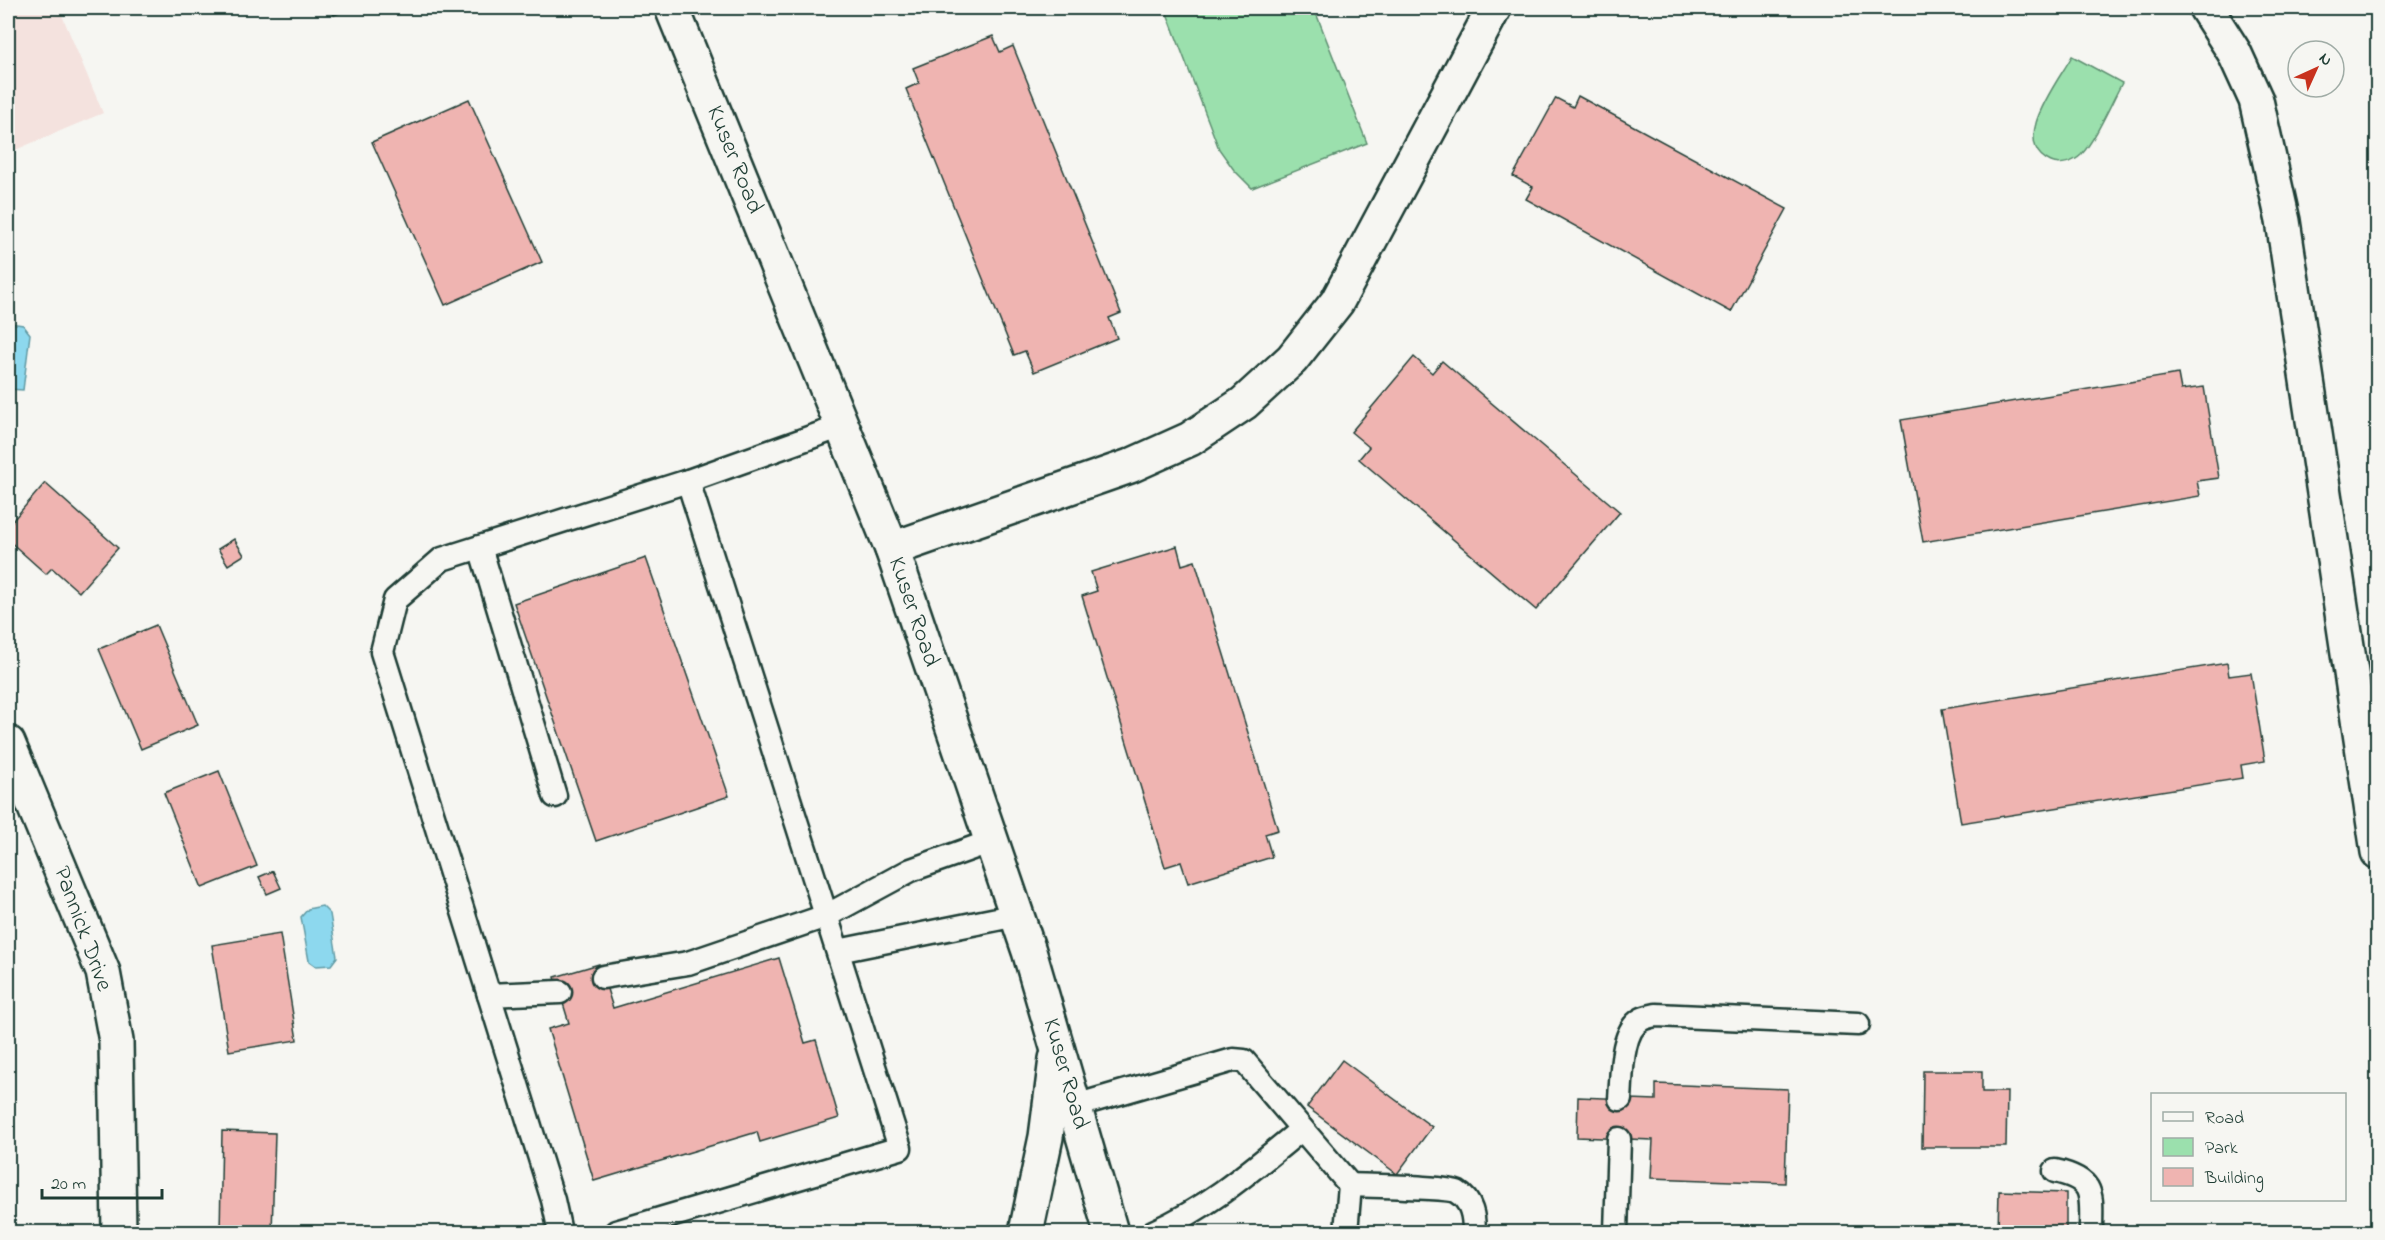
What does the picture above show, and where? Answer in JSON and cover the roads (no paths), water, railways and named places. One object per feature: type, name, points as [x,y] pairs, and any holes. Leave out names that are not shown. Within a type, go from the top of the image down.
[{"type":"street","name":"Kuser Road","points":[[672,8],[892,549],[1017,915],[1111,1233]]},
{"type":"street","points":[[892,549],[1130,466],[1190,439],[1244,403],[1292,359],[1337,302],[1494,8]]},
{"type":"street","points":[[2206,8],[2234,52],[2256,100],[2283,221],[2378,852]]},
{"type":"street","name":"Pannick Drive","points":[[8,743],[103,972],[116,1041],[119,1233]]},
{"type":"street","points":[[1026,1233],[1046,1137],[1058,1048]]},
{"type":"lane","points":[[560,1233],[553,1200],[382,652],[395,600],[441,559],[688,481],[842,426]]},
{"type":"lane","points":[[616,1233],[900,1148],[688,481]]},
{"type":"lane","points":[[480,547],[555,796]]},
{"type":"lane","points":[[603,977],[687,963],[826,916],[911,870],[992,841]]},
{"type":"lane","points":[[838,951],[1017,915]]},
{"type":"lane","points":[[489,995],[560,992]]},
{"type":"lane","points":[[1620,1099],[1624,1046],[1631,1030],[1641,1019],[1656,1015],[1858,1024]]},
{"type":"lane","points":[[1075,1106],[1233,1060],[1244,1061],[1350,1185],[1346,1233]]},
{"type":"lane","points":[[1153,1233],[1184,1219],[1215,1198],[1302,1129]]},
{"type":"lane","points":[[1616,1233],[1619,1139]]},
{"type":"lane","points":[[2055,1171],[2073,1175],[2085,1183],[2091,1197],[2091,1233]]},
{"type":"lane","points":[[1350,1185],[1456,1191],[1470,1204],[1474,1218],[1474,1233]]},
{"type":"water","points":[[10,323],[23,325],[30,334],[23,390],[8,389],[8,325]]},
{"type":"water","points":[[322,906],[330,914],[337,957],[331,965],[316,966],[309,961],[301,917],[308,909]]}]
